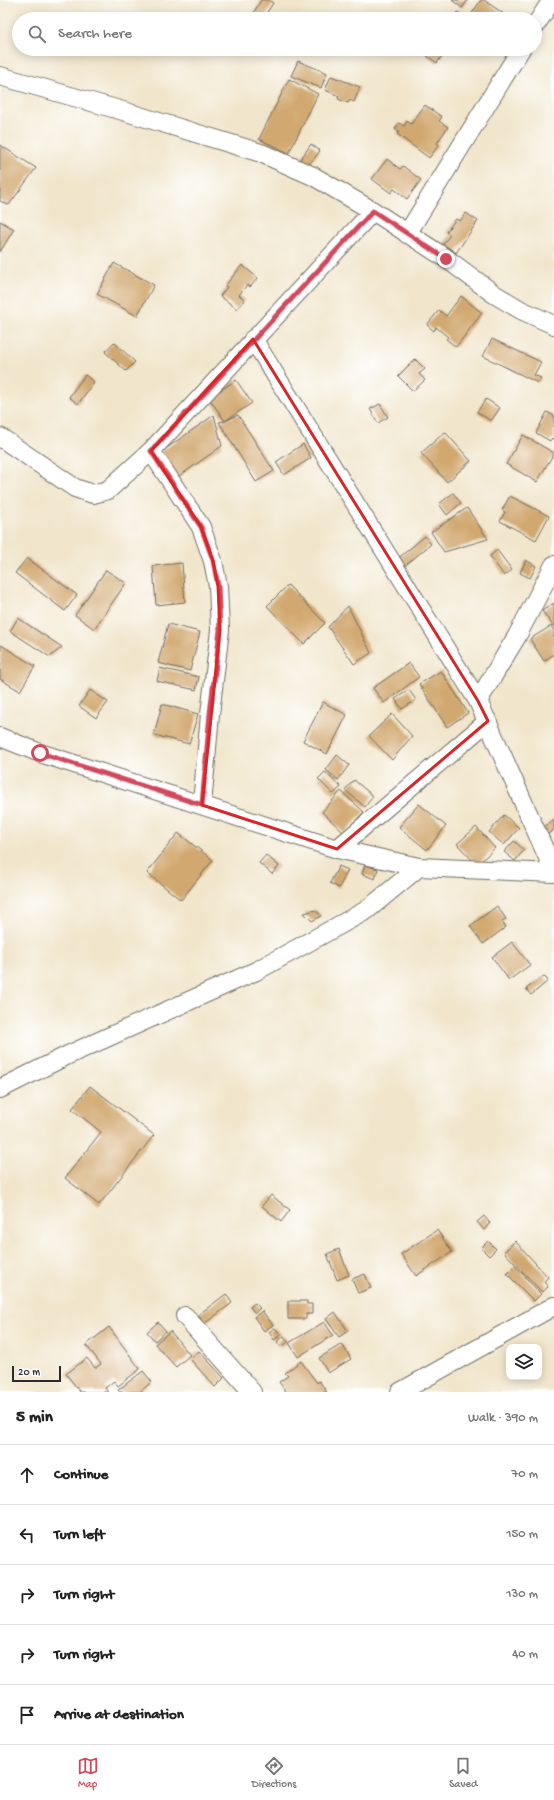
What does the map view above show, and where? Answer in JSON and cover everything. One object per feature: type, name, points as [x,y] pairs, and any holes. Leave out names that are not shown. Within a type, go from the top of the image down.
[{"type":"street","points":[[542,15],[552,0]]},
{"type":"street","points":[[407,234],[517,56]]},
{"type":"street","points":[[0,76],[123,111],[261,153],[313,176],[373,211],[446,259],[494,294],[521,310],[554,325]]},
{"type":"street","points":[[0,437],[75,488],[93,494],[108,490],[151,451],[373,211]]},
{"type":"street","points":[[0,738],[40,753],[337,849],[419,867],[554,872],[478,700],[253,339]]},
{"type":"street","points":[[151,451],[201,527],[213,560],[218,586],[220,630],[210,714],[202,805]]},
{"type":"street","points":[[478,700],[517,636],[554,565]]},
{"type":"street","points":[[337,849],[488,721]]},
{"type":"street","points":[[0,1089],[68,1055],[256,971],[367,910],[419,867]]},
{"type":"street","points":[[400,1392],[554,1306]]},
{"type":"street","points":[[185,1316],[252,1392]]},
{"type":"highlighted area","points":[[253,339],[478,701],[488,721],[337,849],[202,805],[220,630],[218,586],[213,561],[201,527],[151,451]]},
{"type":"building","points":[[261,0],[268,0],[273,3],[267,12],[254,12]]},
{"type":"building","points":[[452,0],[468,0],[462,8]]},
{"type":"building","points":[[481,0],[484,0],[501,12],[473,12]]},
{"type":"building","points":[[427,56],[442,56],[437,63]]},
{"type":"building","points":[[298,61],[327,73],[321,88],[291,76]]},
{"type":"building","points":[[331,76],[360,87],[354,102],[350,100],[348,103],[338,99],[339,96],[325,90]]},
{"type":"building","points":[[289,79],[318,94],[289,153],[259,139]]},
{"type":"building","points":[[425,105],[442,117],[439,121],[448,127],[437,143],[439,145],[429,158],[397,134],[399,132],[395,129],[399,123],[404,126],[407,121],[411,124]]},
{"type":"building","points":[[311,144],[320,151],[308,166],[300,160]]},
{"type":"building","points":[[0,145],[36,168],[9,205],[0,201]]},
{"type":"building","points":[[387,159],[400,169],[403,166],[421,180],[407,199],[394,189],[391,193],[372,179]]},
{"type":"building","points":[[466,213],[478,221],[456,253],[443,244],[450,235],[446,232],[456,219],[460,221]]},
{"type":"building","points":[[0,221],[14,229],[0,252]]},
{"type":"building","points":[[114,263],[154,285],[137,316],[97,294]]},
{"type":"building","points":[[242,265],[258,278],[250,287],[247,285],[239,295],[245,300],[237,309],[220,296],[227,287],[225,286]]},
{"type":"building","points":[[461,296],[482,313],[456,347],[446,339],[448,337],[436,327],[434,331],[427,325],[439,310],[446,316]]},
{"type":"building","points":[[492,339],[541,362],[534,375],[541,378],[538,383],[483,356]]},
{"type":"building","points":[[114,342],[135,362],[126,371],[105,352]]},
{"type":"building","points":[[415,359],[425,369],[419,374],[425,380],[413,391],[398,376]]},
{"type":"building","points":[[85,375],[94,382],[78,404],[69,397]]},
{"type":"building","points":[[236,380],[252,403],[225,421],[209,398]]},
{"type":"building","points":[[486,399],[500,408],[491,421],[477,412]]},
{"type":"building","points":[[380,404],[388,417],[378,423],[370,409]]},
{"type":"building","points":[[547,412],[554,416],[554,440],[552,438],[550,441],[536,433]]},
{"type":"building","points":[[214,415],[222,446],[178,477],[161,452]]},
{"type":"building","points":[[238,415],[274,471],[256,482],[219,422]]},
{"type":"building","points":[[445,432],[471,461],[447,482],[421,453]]},
{"type":"building","points":[[523,435],[554,453],[537,482],[506,464]]},
{"type":"building","points":[[303,444],[311,458],[284,475],[276,462]]},
{"type":"building","points":[[453,493],[461,503],[447,515],[439,504]]},
{"type":"building","points":[[510,496],[549,516],[536,540],[500,521],[505,512],[502,510]]},
{"type":"building","points":[[467,508],[488,539],[444,552],[431,532]]},
{"type":"building","points":[[425,536],[431,544],[401,569],[395,561]]},
{"type":"building","points":[[497,550],[512,570],[504,576],[490,556]]},
{"type":"building","points":[[27,558],[77,595],[65,611],[15,573]]},
{"type":"building","points":[[526,560],[536,566],[530,578],[520,573]]},
{"type":"building","points":[[182,563],[185,602],[156,605],[153,566]]},
{"type":"building","points":[[106,570],[126,583],[94,629],[75,615]]},
{"type":"building","points":[[288,585],[325,623],[304,644],[267,606]]},
{"type":"building","points":[[554,603],[554,627],[542,611]]},
{"type":"building","points":[[348,606],[371,653],[354,664],[328,627]]},
{"type":"building","points":[[18,618],[62,647],[50,657],[10,631]]},
{"type":"building","points":[[168,624],[200,632],[190,671],[158,663]]},
{"type":"building","points":[[551,626],[554,631],[554,654],[544,661],[530,639]]},
{"type":"building","points":[[1,645],[35,666],[20,691],[0,679]]},
{"type":"building","points":[[409,663],[419,677],[384,703],[373,688]]},
{"type":"building","points":[[160,668],[199,677],[196,690],[157,681]]},
{"type":"building","points":[[441,671],[468,713],[447,727],[419,684]]},
{"type":"building","points":[[90,690],[108,702],[96,718],[79,706]]},
{"type":"building","points":[[409,690],[416,700],[402,709],[395,699]]},
{"type":"building","points":[[323,702],[347,715],[327,754],[303,741]]},
{"type":"building","points":[[162,704],[198,714],[189,744],[154,735]]},
{"type":"building","points":[[392,714],[412,736],[392,760],[369,736]]},
{"type":"building","points":[[337,755],[349,765],[338,780],[326,770]]},
{"type":"building","points":[[325,772],[341,787],[333,794],[318,779]]},
{"type":"building","points":[[354,780],[373,796],[365,807],[345,790]]},
{"type":"building","points":[[341,791],[364,812],[344,833],[322,812]]},
{"type":"building","points":[[419,804],[446,826],[427,850],[399,827]]},
{"type":"building","points":[[504,815],[519,828],[504,845],[489,832]]},
{"type":"building","points":[[554,819],[554,830],[548,834],[543,828]]},
{"type":"building","points":[[476,827],[495,848],[477,865],[457,844]]},
{"type":"building","points":[[178,833],[213,860],[181,900],[147,873]]},
{"type":"building","points":[[514,841],[524,850],[515,861],[504,852]]},
{"type":"building","points":[[266,855],[279,866],[272,874],[259,863]]},
{"type":"building","points":[[365,865],[378,869],[375,879],[362,874]]},
{"type":"building","points":[[339,866],[348,870],[339,888],[330,883]]},
{"type":"building","points":[[497,906],[506,919],[502,921],[506,927],[483,944],[470,926]]},
{"type":"building","points":[[316,910],[321,916],[312,921],[304,913]]},
{"type":"building","points":[[512,942],[530,965],[509,980],[492,957]]},
{"type":"building","points":[[544,976],[548,981],[531,995],[526,989]]},
{"type":"building","points":[[90,1086],[154,1135],[99,1205],[65,1178],[101,1132],[72,1109]]},
{"type":"building","points":[[271,1195],[290,1210],[281,1222],[262,1206]]},
{"type":"building","points":[[484,1216],[490,1223],[484,1230],[477,1222]]},
{"type":"building","points":[[437,1230],[452,1252],[416,1276],[401,1254]]},
{"type":"building","points":[[488,1241],[496,1249],[489,1256],[481,1248]]},
{"type":"building","points":[[515,1241],[548,1277],[544,1282],[548,1287],[542,1292],[504,1252]]},
{"type":"building","points":[[339,1249],[349,1275],[337,1280],[327,1254]]},
{"type":"building","points":[[515,1266],[541,1294],[534,1301],[507,1274]]},
{"type":"building","points":[[365,1274],[371,1288],[358,1293],[352,1279]]},
{"type":"building","points":[[226,1294],[232,1303],[204,1324],[198,1315]]},
{"type":"building","points":[[288,1301],[307,1301],[307,1304],[312,1304],[312,1314],[306,1314],[306,1319],[288,1319]]},
{"type":"building","points":[[255,1303],[260,1308],[255,1313],[250,1307]]},
{"type":"building","points":[[262,1311],[273,1325],[264,1331],[254,1317]]},
{"type":"building","points":[[335,1312],[348,1331],[339,1337],[326,1319]]},
{"type":"building","points":[[158,1322],[166,1331],[155,1341],[147,1332]]},
{"type":"building","points":[[324,1322],[333,1335],[298,1357],[289,1343]]},
{"type":"building","points":[[109,1327],[140,1369],[118,1386],[114,1381],[105,1388],[108,1392],[80,1392],[66,1374],[87,1358],[95,1368],[101,1364],[86,1345]]},
{"type":"building","points":[[275,1328],[281,1335],[274,1340],[269,1332]]},
{"type":"building","points":[[170,1331],[190,1355],[176,1367],[155,1344]]},
{"type":"building","points":[[284,1336],[288,1342],[281,1347],[277,1342]]},
{"type":"building","points":[[342,1344],[351,1359],[328,1373],[319,1358]]},
{"type":"building","points":[[199,1351],[224,1378],[215,1387],[190,1359]]},
{"type":"building","points":[[301,1361],[317,1383],[319,1381],[327,1392],[286,1392],[279,1382],[288,1376],[285,1373]]},
{"type":"building","points":[[143,1371],[152,1382],[139,1392],[120,1392],[118,1390]]},
{"type":"route","points":[[40,753],[202,805],[210,714],[220,630],[218,586],[213,560],[201,527],[151,451],[373,211],[446,259]]}]
